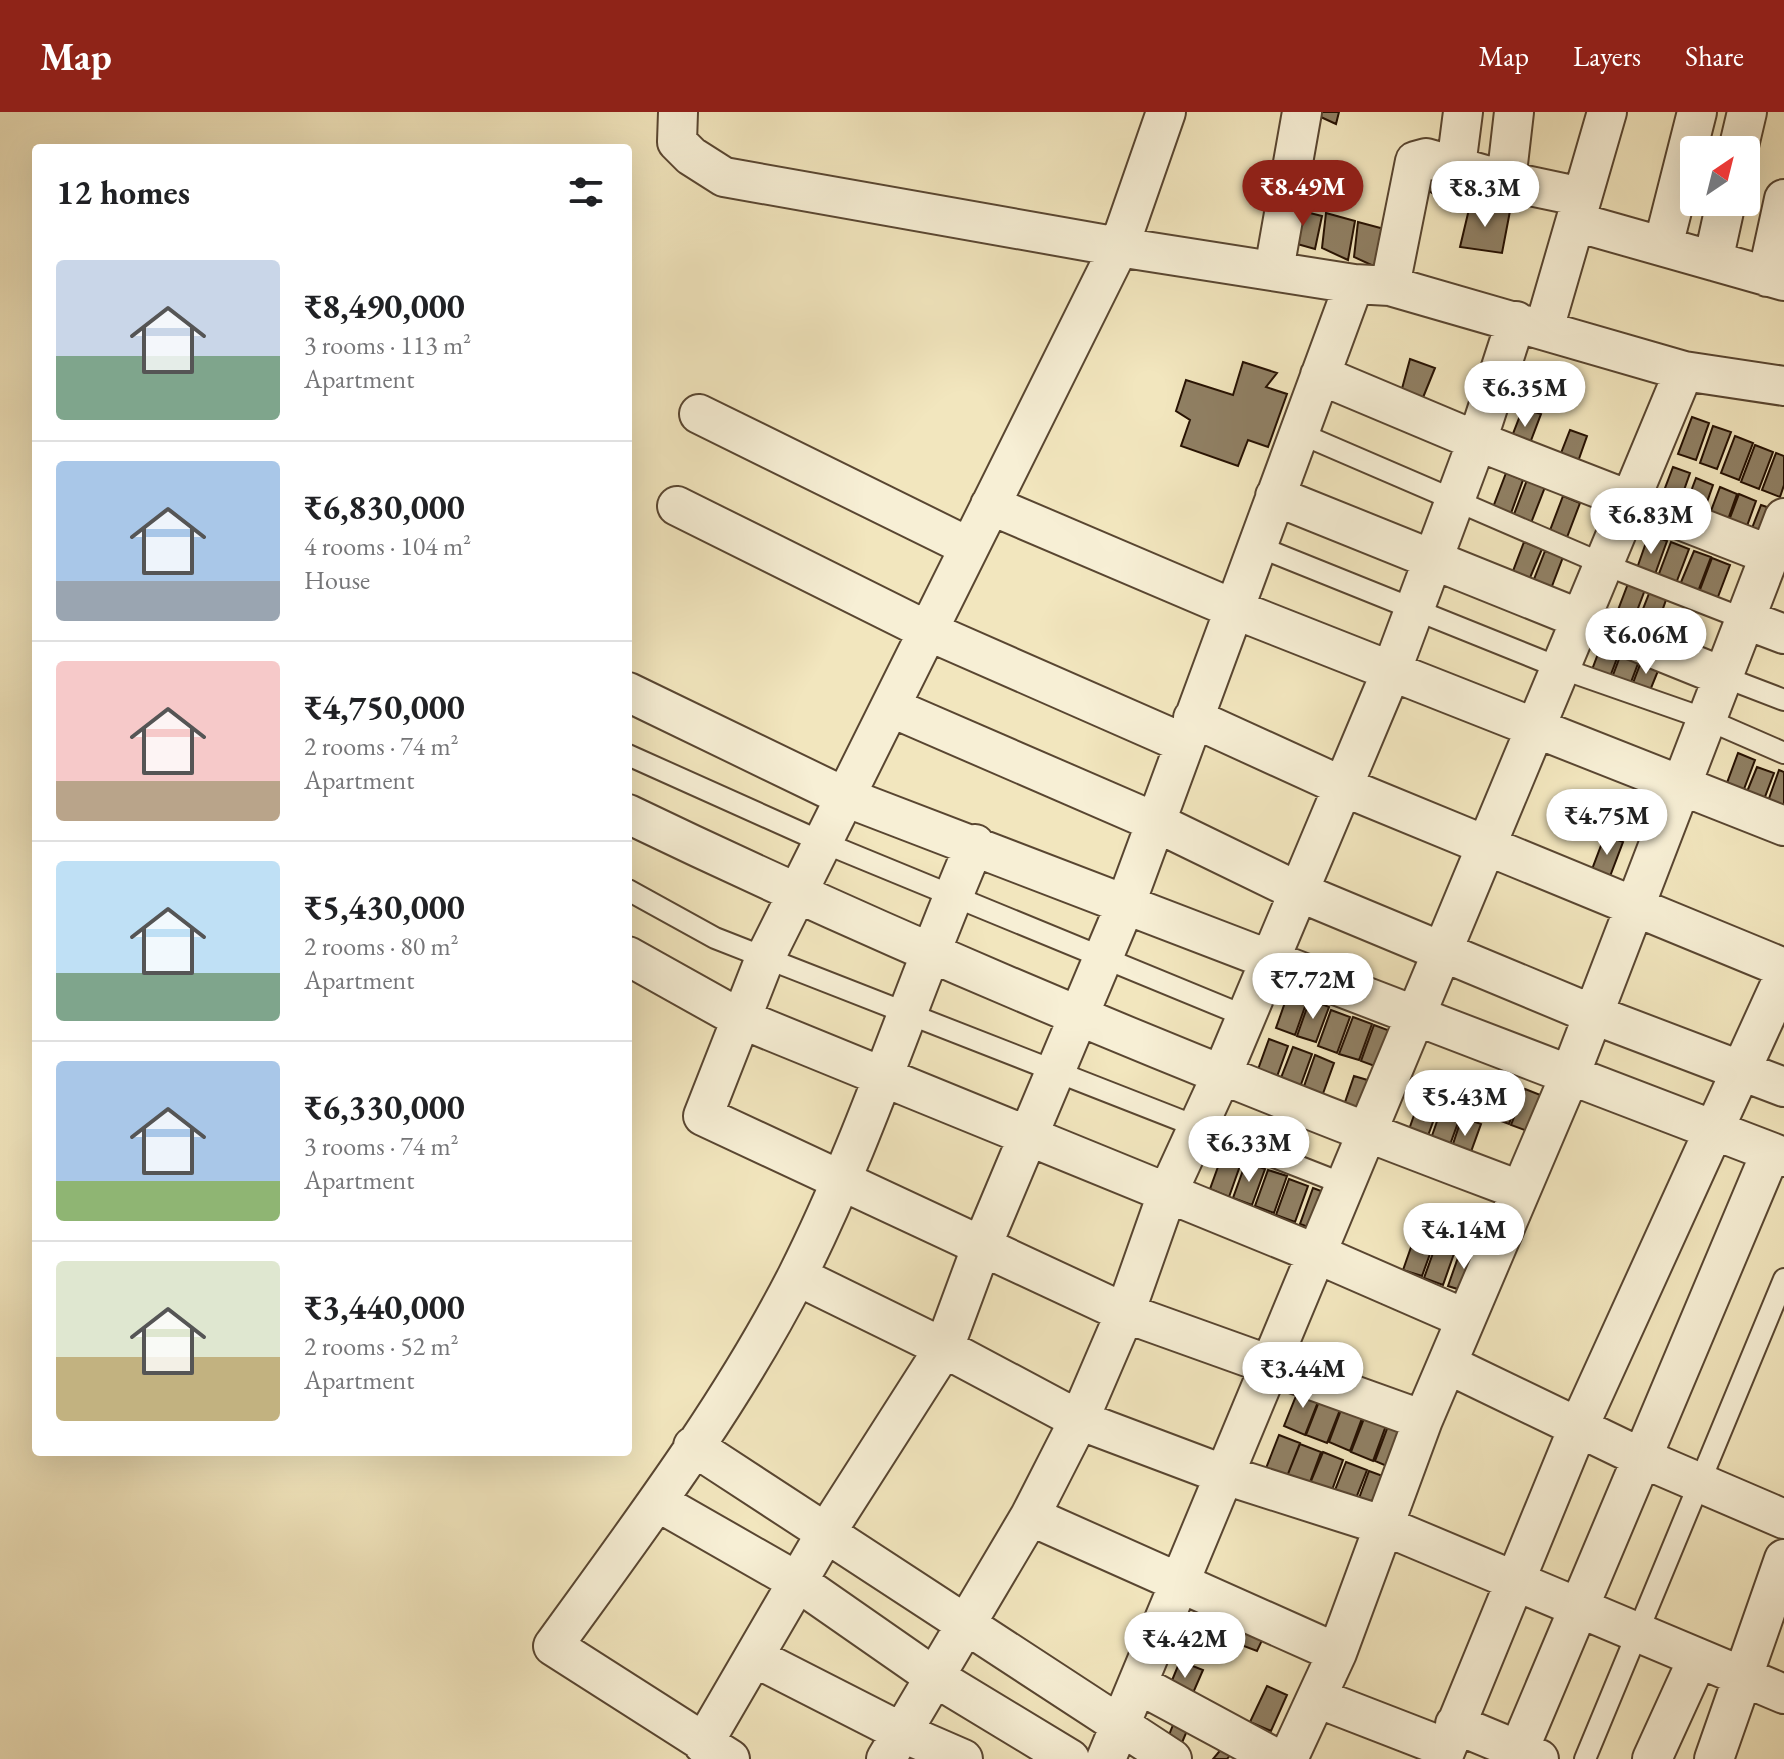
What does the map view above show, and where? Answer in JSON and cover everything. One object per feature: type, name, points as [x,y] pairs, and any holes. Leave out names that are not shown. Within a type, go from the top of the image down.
[{"type":"street","points":[[678,112],[677,142],[691,156],[724,177],[1119,247],[1372,285],[1530,325],[1684,371],[1784,386]]},
{"type":"street","points":[[1166,112],[1119,247],[765,958],[703,1116],[1125,1313],[1423,1420]]},
{"type":"street","points":[[1274,270],[1302,112]]},
{"type":"street","points":[[1456,166],[1463,112]]},
{"type":"street","points":[[1506,181],[1514,112]]},
{"type":"street","points":[[894,1746],[1030,1516],[1079,1420],[1125,1313],[1167,1194],[1222,1074],[1268,958],[1299,892],[1391,672],[1453,498],[1579,210],[1607,112]]},
{"type":"street","points":[[1663,246],[1697,112]]},
{"type":"street","points":[[1741,136],[1747,112]]},
{"type":"street","points":[[975,844],[928,954],[883,1078],[797,1276],[757,1346],[658,1502],[553,1646],[717,1751],[754,1657],[827,1531],[944,1348],[981,1248],[1126,903],[1153,821],[1320,375],[1372,285],[1415,161],[1426,158],[1506,181],[1663,246],[1776,279],[1784,199]]},
{"type":"street","points":[[1713,261],[1723,216]]},
{"type":"street","points":[[1106,1759],[1684,371]]},
{"type":"street","points":[[1320,375],[1477,441],[1770,555]]},
{"type":"street","points":[[699,414],[969,547]]},
{"type":"street","points":[[1275,496],[1582,617],[1724,677]]},
{"type":"street","points":[[990,505],[1234,609],[1784,826]]},
{"type":"street","points":[[677,506],[928,631],[1344,787],[1784,968]]},
{"type":"street","points":[[1288,1759],[1337,1653],[1423,1420],[1570,1075],[1633,904],[1747,620],[1784,518]]},
{"type":"street","points":[[1747,620],[1784,634]]},
{"type":"street","points":[[632,694],[845,797],[975,844],[1777,1155],[1579,1608],[1525,1756],[1448,1744],[1317,1698]]},
{"type":"street","points":[[890,707],[1153,821],[1299,892],[1592,1014],[1784,1087]]},
{"type":"street","points":[[632,816],[796,895],[1079,1018],[1519,1190]]},
{"type":"street","points":[[632,958],[739,1018],[1317,1254],[1466,1319]]},
{"type":"street","points":[[1448,1744],[1512,1580],[1712,1130],[1775,1019],[1784,976]]},
{"type":"street","points":[[797,1276],[944,1348],[1079,1420],[1225,1475],[1382,1525],[1784,1694]]},
{"type":"street","points":[[1447,1364],[1642,1458],[1784,1519]]},
{"type":"street","points":[[693,1446],[1172,1759]]},
{"type":"street","points":[[658,1502],[798,1582],[933,1676],[1070,1759]]},
{"type":"street","points":[[1030,1516],[1337,1653]]},
{"type":"street","points":[[1714,1759],[1740,1676],[1784,1559]]},
{"type":"street","points":[[754,1657],[894,1746],[963,1759]]},
{"type":"street","points":[[1652,1759],[1698,1658]]},
{"type":"street","points":[[1138,1684],[1277,1759]]},
{"type":"lane","points":[[1299,433],[1603,564],[1747,620]]},
{"type":"lane","points":[[1257,546],[1560,668],[1706,719],[1784,753]]},
{"type":"lane","points":[[1724,677],[1784,700]]},
{"type":"lane","points":[[632,757],[822,842],[1104,955],[1245,1016]]},
{"type":"lane","points":[[632,892],[715,938],[1346,1185]]},
{"type":"lane","points":[[1585,1759],[1784,1279]]},
{"type":"building","points":[[1310,112],[1339,112],[1336,124]]},
{"type":"building","points":[[1422,168],[1468,179],[1465,202],[1432,193],[1418,182]]},
{"type":"building","points":[[1470,205],[1510,211],[1502,253],[1460,247]]},
{"type":"building","points":[[1290,208],[1322,216],[1315,249],[1283,240]]},
{"type":"building","points":[[1326,213],[1355,221],[1348,260],[1322,248]]},
{"type":"building","points":[[1358,222],[1388,230],[1380,269],[1354,257]]},
{"type":"building","points":[[1410,359],[1435,368],[1422,400],[1400,396]]},
{"type":"building","points":[[1243,362],[1277,373],[1266,387],[1287,394],[1268,447],[1248,440],[1238,466],[1181,446],[1190,420],[1176,411],[1186,380],[1233,395]]},
{"type":"building","points":[[1523,408],[1541,414],[1527,451],[1509,444]]},
{"type":"building","points":[[1692,417],[1709,423],[1696,460],[1678,454]]},
{"type":"building","points":[[1713,426],[1731,432],[1717,469],[1700,463]]},
{"type":"building","points":[[1570,430],[1587,436],[1574,473],[1556,466]]},
{"type":"building","points":[[1735,436],[1753,443],[1739,480],[1721,473]]},
{"type":"building","points":[[1755,445],[1773,452],[1759,489],[1741,482]]},
{"type":"building","points":[[1776,453],[1784,456],[1784,485],[1780,497],[1762,490]]},
{"type":"building","points":[[1673,467],[1690,473],[1677,510],[1659,504]]},
{"type":"building","points":[[1506,473],[1523,480],[1510,516],[1492,510]]},
{"type":"building","points":[[1696,478],[1713,485],[1700,522],[1682,515]]},
{"type":"building","points":[[1527,480],[1545,487],[1531,523],[1513,517]]},
{"type":"building","points":[[1720,487],[1737,494],[1724,531],[1706,524]]},
{"type":"building","points":[[1739,494],[1756,501],[1743,537],[1725,531]]},
{"type":"building","points":[[1563,496],[1580,503],[1566,540],[1549,533]]},
{"type":"building","points":[[1761,505],[1779,511],[1765,548],[1747,541]]},
{"type":"building","points":[[1649,534],[1667,541],[1654,577],[1636,571]]},
{"type":"building","points":[[1524,542],[1542,549],[1527,585],[1510,579]]},
{"type":"building","points":[[1671,542],[1689,549],[1675,586],[1657,579]]},
{"type":"building","points":[[1545,551],[1563,557],[1549,594],[1531,587]]},
{"type":"building","points":[[1694,551],[1711,557],[1697,594],[1679,587]]},
{"type":"building","points":[[1712,558],[1730,565],[1716,602],[1698,595]]},
{"type":"building","points":[[1629,581],[1646,587],[1632,624],[1615,618]]},
{"type":"building","points":[[1650,591],[1667,597],[1654,634],[1636,627]]},
{"type":"building","points":[[1604,638],[1622,645],[1608,682],[1590,675]]},
{"type":"building","points":[[1624,646],[1642,653],[1628,690],[1610,683]]},
{"type":"building","points":[[1644,654],[1662,661],[1647,698],[1630,691]]},
{"type":"building","points":[[1738,753],[1755,760],[1741,797],[1724,791]]},
{"type":"building","points":[[1757,767],[1774,773],[1760,810],[1742,804]]},
{"type":"building","points":[[1779,770],[1784,772],[1784,814],[1766,807]]},
{"type":"building","points":[[1635,797],[1653,804],[1642,835],[1624,829]]},
{"type":"building","points":[[1605,835],[1623,842],[1609,879],[1591,872]]},
{"type":"building","points":[[1289,991],[1308,998],[1295,1035],[1276,1028]]},
{"type":"building","points":[[1310,999],[1329,1007],[1316,1042],[1297,1036]]},
{"type":"building","points":[[1331,1010],[1350,1017],[1337,1053],[1318,1046]]},
{"type":"building","points":[[1353,1017],[1372,1024],[1359,1060],[1339,1054]]},
{"type":"building","points":[[1374,1025],[1393,1032],[1380,1068],[1361,1061]]},
{"type":"building","points":[[1269,1039],[1288,1046],[1275,1082],[1256,1075]]},
{"type":"building","points":[[1293,1047],[1312,1054],[1299,1090],[1279,1083]]},
{"type":"building","points":[[1315,1055],[1334,1063],[1321,1099],[1302,1092]]},
{"type":"building","points":[[1482,1072],[1501,1078],[1488,1115],[1469,1108]]},
{"type":"building","points":[[1354,1076],[1374,1082],[1360,1119],[1342,1111]]},
{"type":"building","points":[[1503,1080],[1522,1087],[1509,1124],[1490,1117]]},
{"type":"building","points":[[1525,1089],[1543,1096],[1530,1132],[1511,1125]]},
{"type":"building","points":[[1419,1101],[1438,1108],[1425,1144],[1406,1138]]},
{"type":"building","points":[[1441,1110],[1460,1117],[1447,1153],[1428,1147]]},
{"type":"building","points":[[1462,1117],[1481,1124],[1468,1160],[1450,1153]]},
{"type":"building","points":[[1223,1153],[1242,1160],[1229,1197],[1210,1189]]},
{"type":"building","points":[[1246,1162],[1265,1169],[1252,1205],[1233,1198]]},
{"type":"building","points":[[1268,1170],[1287,1176],[1274,1213],[1255,1206]]},
{"type":"building","points":[[1289,1179],[1308,1186],[1295,1222],[1276,1215]]},
{"type":"building","points":[[1313,1188],[1332,1195],[1319,1231],[1300,1224]]},
{"type":"building","points":[[1416,1233],[1435,1240],[1422,1276],[1403,1270]]},
{"type":"building","points":[[1437,1242],[1456,1248],[1443,1285],[1424,1278]]},
{"type":"building","points":[[1461,1249],[1480,1256],[1467,1292],[1448,1286]]},
{"type":"building","points":[[1300,1386],[1321,1394],[1305,1435],[1284,1426]]},
{"type":"building","points":[[1322,1394],[1343,1402],[1327,1443],[1306,1435]]},
{"type":"building","points":[[1344,1402],[1365,1410],[1350,1451],[1329,1442]]},
{"type":"building","points":[[1367,1411],[1388,1420],[1373,1461],[1351,1452]]},
{"type":"building","points":[[1390,1421],[1412,1429],[1396,1470],[1375,1461]]},
{"type":"building","points":[[1279,1435],[1300,1443],[1284,1484],[1263,1476]]},
{"type":"building","points":[[1300,1444],[1321,1452],[1306,1493],[1284,1484]]},
{"type":"building","points":[[1323,1452],[1343,1460],[1328,1501],[1306,1493]]},
{"type":"building","points":[[1346,1462],[1367,1470],[1351,1511],[1330,1503]]},
{"type":"building","points":[[1369,1471],[1391,1479],[1375,1520],[1354,1512]]},
{"type":"building","points":[[1246,1627],[1264,1636],[1257,1651],[1241,1645]]},
{"type":"building","points":[[1180,1661],[1203,1670],[1190,1700],[1168,1690]]},
{"type":"building","points":[[1267,1686],[1287,1695],[1271,1731],[1250,1722]]},
{"type":"building","points":[[1175,1720],[1189,1726],[1181,1745],[1167,1740]]},
{"type":"building","points":[[1223,1747],[1231,1754],[1227,1759],[1213,1759]]}]
